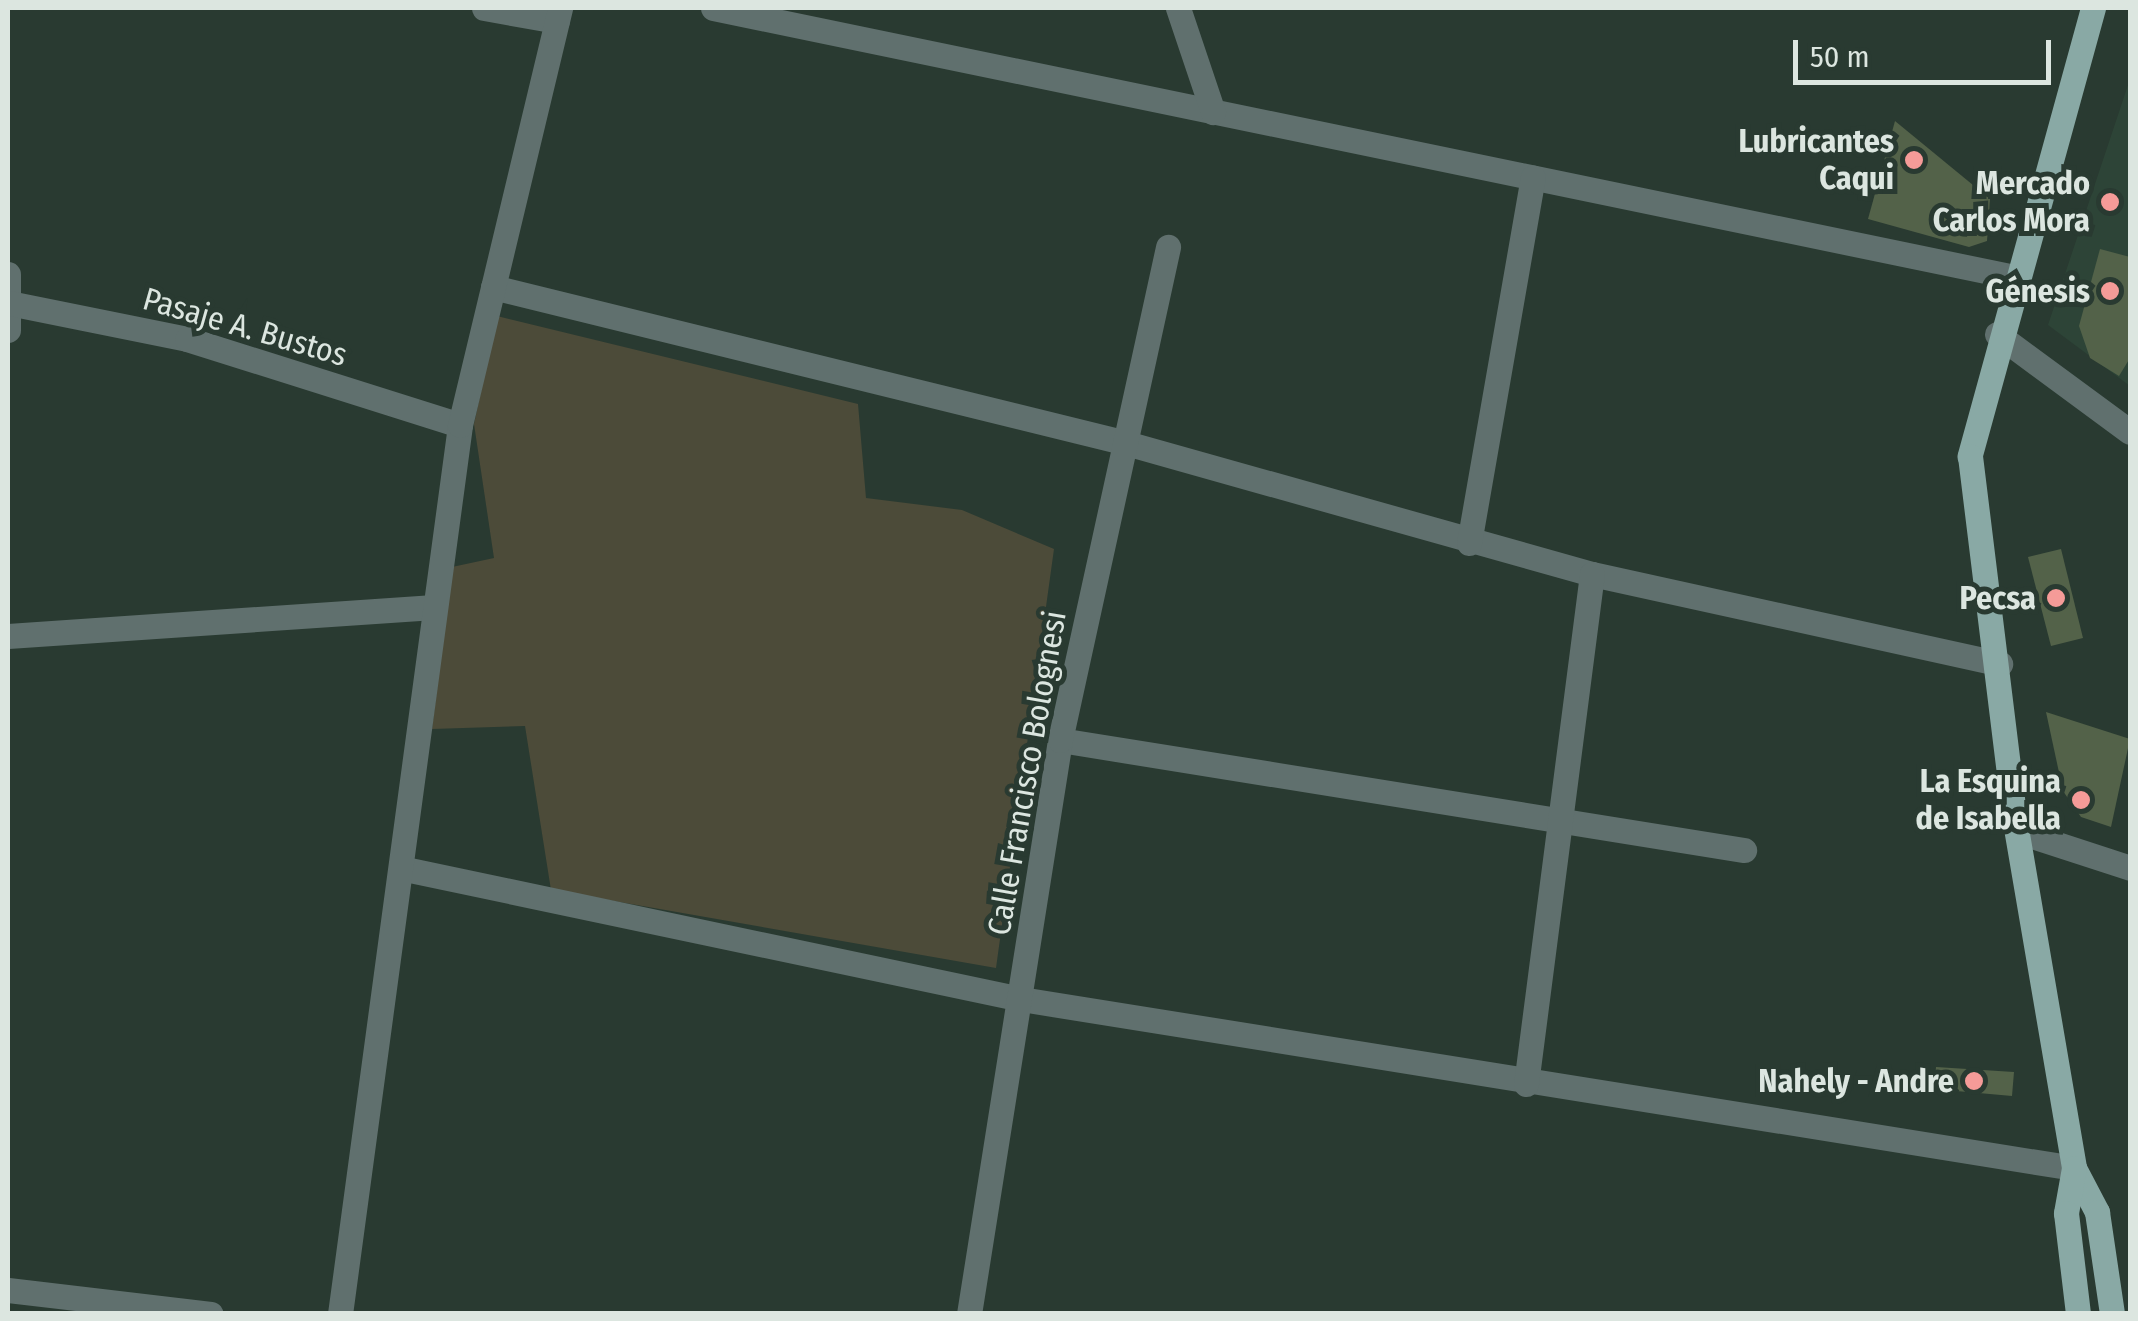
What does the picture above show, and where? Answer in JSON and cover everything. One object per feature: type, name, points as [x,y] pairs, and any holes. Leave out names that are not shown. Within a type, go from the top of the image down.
[{"type":"main road","points":[[2093,8],[1997,334],[1970,456],[2000,664],[2017,831],[2074,1168],[2098,1212],[2112,1314]]},
{"type":"main road","points":[[2074,1168],[2066,1213],[2078,1314]]},
{"type":"street","points":[[340,1314],[405,869],[434,607],[460,425],[559,14],[484,8]]},
{"type":"street","points":[[713,8],[2014,277]]},
{"type":"street","points":[[1178,8],[1213,112]]},
{"type":"street","points":[[1469,543],[1533,178]]},
{"type":"street","name":"Calle Francisco Bolognesi","points":[[970,1314],[1060,740],[1168,247]]},
{"type":"street","points":[[8,274],[8,330]]},
{"type":"street","points":[[493,288],[1126,443],[1469,543],[1592,574],[2000,664]]},
{"type":"street","name":"Pasaje A. Bustos","points":[[9,303],[187,339],[460,425]]},
{"type":"street","points":[[1997,334],[2130,432]]},
{"type":"street","points":[[1526,1084],[1556,819],[1592,574]]},
{"type":"street","points":[[8,636],[434,607]]},
{"type":"street","points":[[1060,740],[1744,850]]},
{"type":"street","points":[[2017,831],[2130,868]]},
{"type":"street","points":[[405,869],[1021,999],[1526,1084],[2074,1168]]},
{"type":"street","points":[[8,1290],[211,1314]]},
{"type":"shaded area","name":"Mercado Carlos Mora","points":[[2130,79],[2130,386],[2048,325]]},
{"type":"shaded area","points":[[497,316],[858,404],[866,498],[962,510],[1054,549],[996,968],[551,890],[525,726],[432,729],[452,567],[494,558],[474,424]]},
{"type":"building","name":"Lubricantes Caqui","points":[[1895,121],[1990,199],[1987,241],[1969,247],[1868,219]]},
{"type":"building","name":"Génesis","points":[[2100,249],[2130,257],[2130,358],[2119,376],[2090,358],[2079,326]]},
{"type":"building","name":"Pecsa","points":[[2061,549],[2083,638],[2051,646],[2028,557]]},
{"type":"building","points":[[2046,712],[2130,739],[2111,827],[2081,817],[2063,791]]},
{"type":"building","name":"Nahely - Andre","points":[[1936,1067],[2014,1072],[2012,1096],[1934,1089]]},
{"type":"place","name":"Lubricantes Caqui","points":[[1914,160]]},
{"type":"place","name":"Mercado Carlos Mora","points":[[2110,202]]},
{"type":"place","name":"Génesis","points":[[2110,291]]},
{"type":"place","name":"Pecsa","points":[[2056,598]]},
{"type":"place","name":"La Esquina de Isabella","points":[[2081,800]]},
{"type":"place","name":"Nahely - Andre","points":[[1974,1081]]}]
